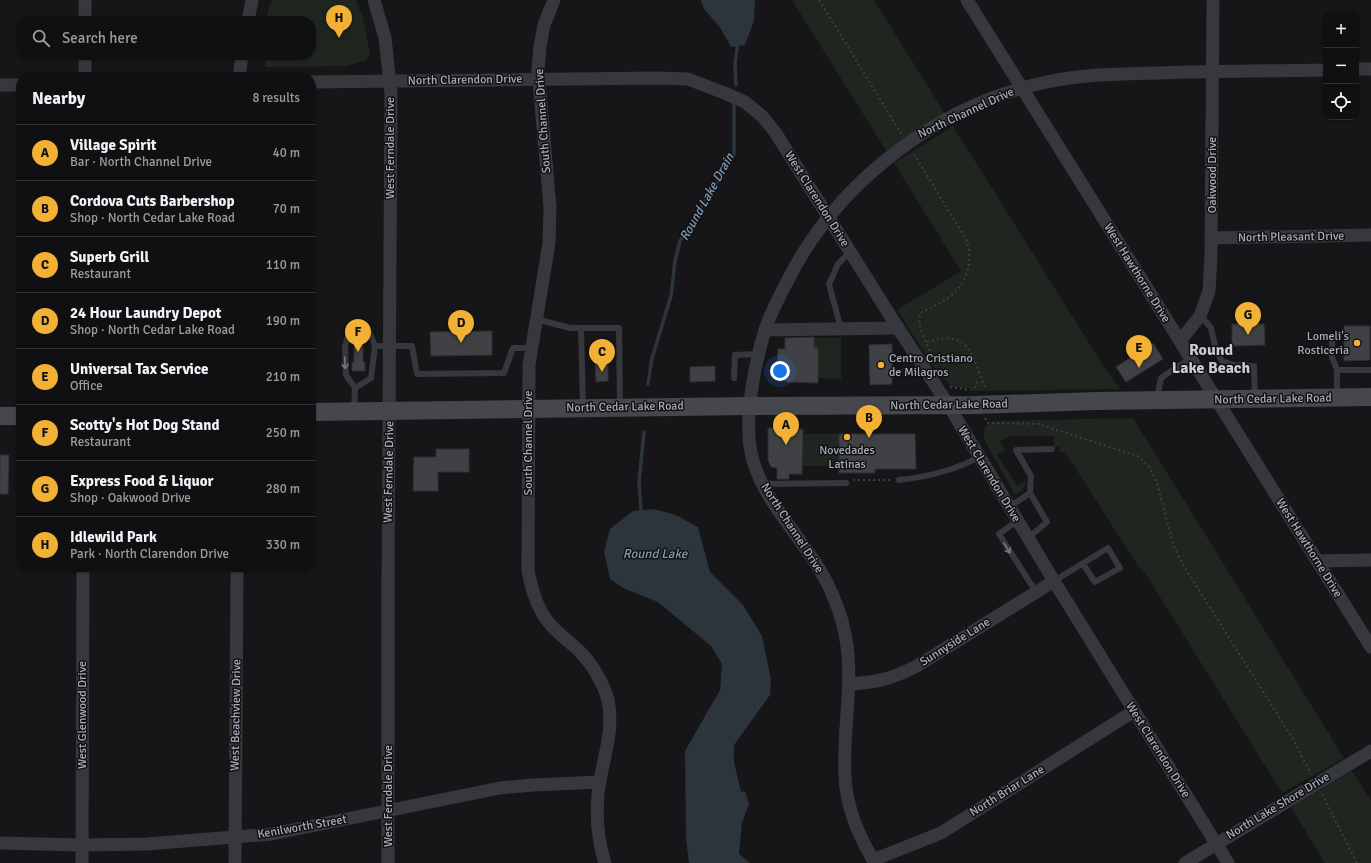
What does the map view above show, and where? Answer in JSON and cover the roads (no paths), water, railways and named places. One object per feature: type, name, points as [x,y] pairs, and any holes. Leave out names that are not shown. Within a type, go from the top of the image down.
[{"type":"main road","name":"North Cedar Lake Road","points":[[316,412],[620,407],[949,406],[975,397],[1157,400],[1371,397]]},
{"type":"main road","points":[[0,416],[16,416]]},
{"type":"street","points":[[85,0],[85,16]]},
{"type":"street","points":[[249,16],[252,0]]},
{"type":"street","name":"West Ferndale Drive","points":[[374,0],[385,38],[390,81],[388,863]]},
{"type":"street","name":"South Channel Drive","points":[[554,0],[544,25],[540,46],[539,79],[550,207],[549,243],[531,348],[528,409],[528,571],[533,595],[546,619],[559,634],[584,655],[600,678],[608,701],[609,728],[598,793],[597,820],[600,848],[605,863]]},
{"type":"street","name":"West Hawthorne Drive","points":[[968,0],[1180,341],[1218,399],[1371,647]]},
{"type":"street","name":"Oakwood Drive","points":[[1180,341],[1200,316],[1209,291],[1211,238],[1212,0]]},
{"type":"street","points":[[85,60],[85,72]]},
{"type":"street","points":[[240,72],[241,60]]},
{"type":"street","points":[[1359,69],[1371,69]]},
{"type":"street","name":"North Channel Drive","points":[[874,862],[863,843],[848,800],[845,776],[850,684],[849,654],[842,620],[821,571],[762,484],[755,469],[750,446],[749,425],[751,406],[765,330],[778,298],[799,259],[845,198],[877,168],[915,138],[1008,91],[1049,81],[1088,75],[1323,70]]},
{"type":"street","name":"North Clarendon Drive","points":[[316,82],[688,79],[735,97]]},
{"type":"street","points":[[0,85],[16,85]]},
{"type":"street","name":"West Clarendon Drive","points":[[735,97],[745,102],[762,116],[775,132],[898,328],[949,406],[1017,521],[1228,863]]},
{"type":"street","name":"North Pleasant Drive","points":[[1211,238],[1371,235]]},
{"type":"street","points":[[765,330],[898,328]]},
{"type":"street","points":[[1317,561],[1371,560]]},
{"type":"street","name":"West Glenwood Drive","points":[[82,863],[83,572]]},
{"type":"street","name":"West Beachview Drive","points":[[235,863],[237,572]]},
{"type":"street","name":"Sunnyside Lane","points":[[850,684],[880,682],[917,666],[1054,581]]},
{"type":"street","name":"North Briar Lane","points":[[874,862],[941,833],[1134,710]]},
{"type":"street","name":"North Lake Shore Drive","points":[[1185,863],[1371,751]]},
{"type":"street","name":"Kenilworth Street","points":[[0,843],[82,845],[147,844],[235,838],[272,834],[388,812],[500,788],[533,784],[600,782]]},
{"type":"lane","points":[[841,329],[829,284],[838,264],[850,252]]},
{"type":"lane","points":[[1200,316],[1211,328],[1216,350],[1222,361],[1233,365],[1254,366],[1255,399]]},
{"type":"lane","points":[[536,319],[570,328],[619,328],[620,407]]},
{"type":"lane","points":[[582,328],[583,408]]},
{"type":"lane","points":[[354,411],[355,388],[346,375],[345,347],[349,332],[369,331],[375,346],[371,378],[355,388]]},
{"type":"lane","points":[[1332,337],[1332,357],[1337,370],[1337,398]]},
{"type":"lane","points":[[375,346],[412,346],[416,374],[504,373],[514,348],[531,348]]},
{"type":"lane","points":[[734,378],[735,355],[760,354]]},
{"type":"lane","points":[[1157,400],[1161,378],[1191,358]]},
{"type":"lane","points":[[1337,370],[1371,370]]},
{"type":"lane","points":[[1028,538],[1047,522],[1030,493],[1031,476],[1016,450],[1052,449]]},
{"type":"lane","points":[[899,480],[920,478],[963,466],[979,457]]},
{"type":"lane","points":[[762,484],[846,483]]},
{"type":"lane","points":[[1009,507],[1030,493]]},
{"type":"lane","points":[[1017,521],[999,534],[1036,592]]},
{"type":"lane","points":[[1054,581],[1108,548],[1120,568],[1095,582],[1083,564]]},
{"type":"water","points":[[701,0],[755,0],[754,21],[745,45],[731,47],[719,26],[704,9]]},
{"type":"water","name":"Round Lake","points":[[654,509],[676,515],[698,527],[710,572],[743,605],[762,636],[771,679],[770,695],[734,745],[734,762],[741,792],[745,791],[749,804],[742,823],[739,854],[750,863],[689,863],[686,838],[685,751],[720,690],[722,664],[711,646],[658,602],[625,589],[610,579],[604,552],[610,529],[633,511]]},
{"type":"waterway","name":"Round Lake Drain","points":[[736,85],[735,64],[738,42]]},
{"type":"waterway","name":"Round Lake Drain","points":[[648,384],[652,358],[671,296],[675,261],[680,241],[734,155],[734,103]]},
{"type":"waterway","name":"Round Lake Drain","points":[[641,510],[639,482],[644,432]]},
{"type":"place","name":"Idlewild Park","points":[[339,38]]},
{"type":"place","name":"Express Food & Liquor","points":[[1248,335]]},
{"type":"place","name":"24 Hour Laundry Depot","points":[[461,343]]},
{"type":"place","name":"Lomeli's Rosticeria","points":[[1357,343]]},
{"type":"place","name":"Scotty's Hot Dog Stand","points":[[358,352]]},
{"type":"place","name":"Centro Cristiano de Milagros","points":[[881,365]]},
{"type":"place","name":"Universal Tax Service","points":[[1139,368]]},
{"type":"place","name":"Superb Grill","points":[[602,372]]},
{"type":"place","name":"Novedades Latinas","points":[[847,437]]},
{"type":"place","name":"Cordova Cuts Barbershop","points":[[869,438]]},
{"type":"place","name":"Village Spirit","points":[[786,445]]},
{"type":"district","name":"Round Lake Beach","points":[[1211,359]]}]
